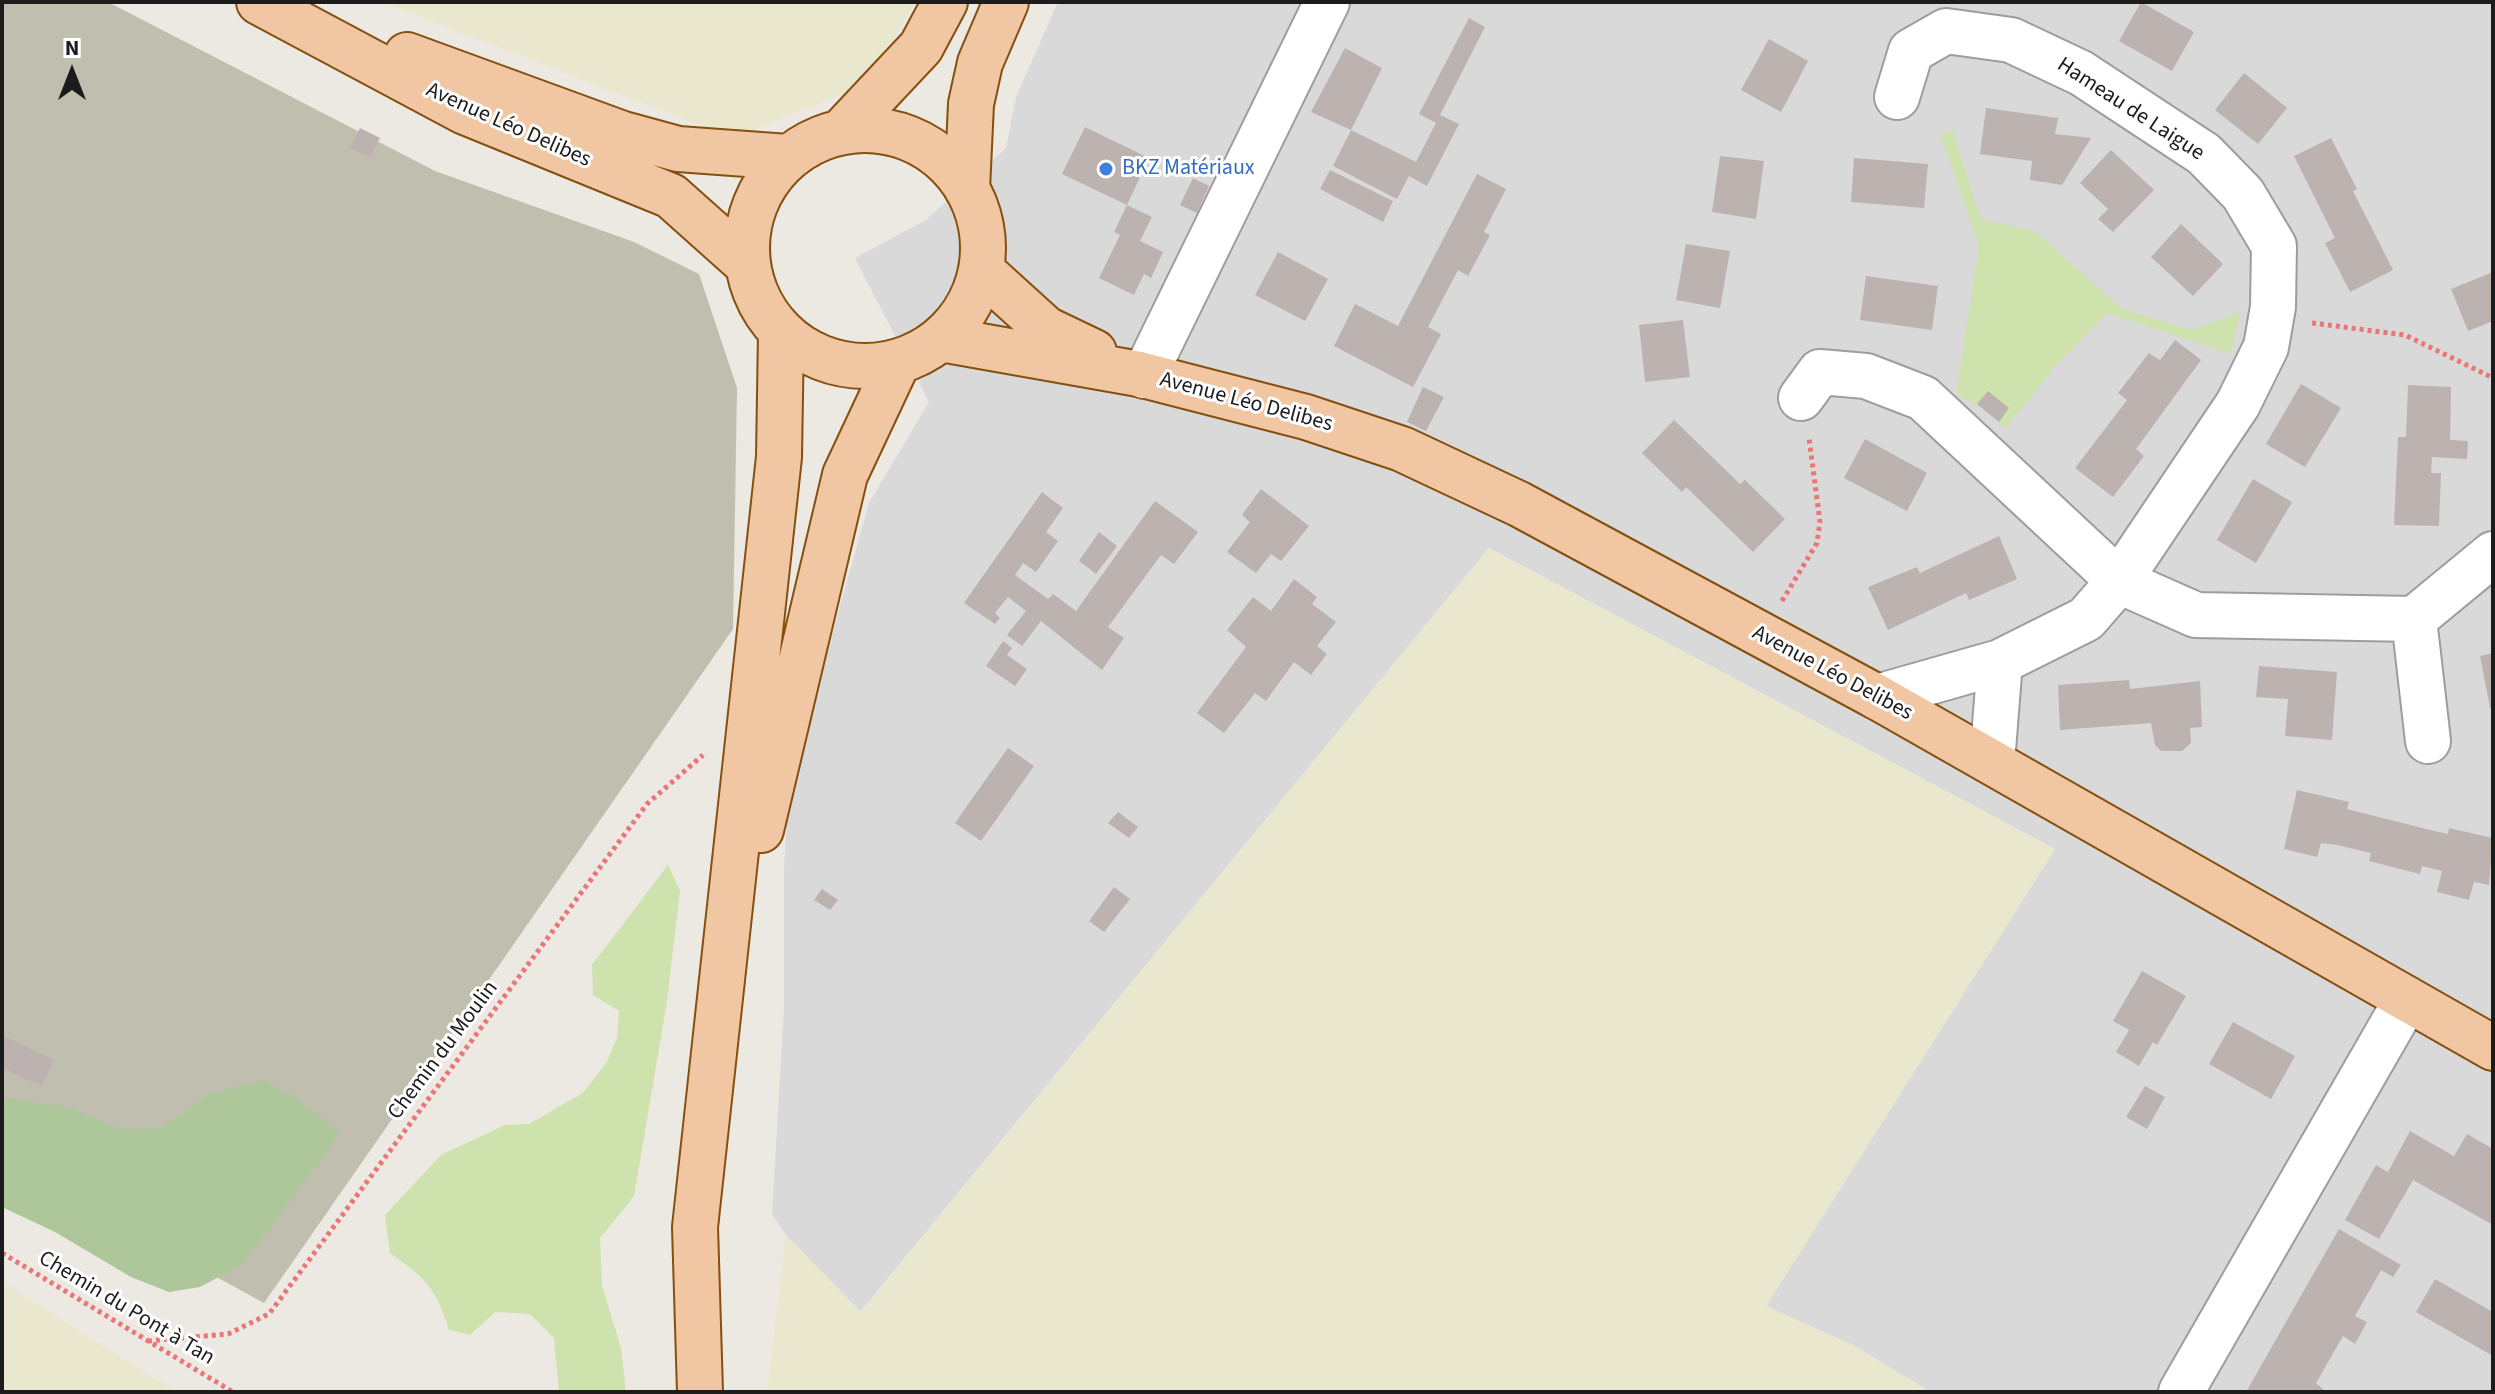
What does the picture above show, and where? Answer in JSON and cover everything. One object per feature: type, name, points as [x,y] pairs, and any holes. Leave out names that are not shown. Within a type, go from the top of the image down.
[{"type":"main road","name":"Avenue Léo Delibes","points":[[260,2],[623,134],[678,149],[788,157]]},
{"type":"main road","name":"Avenue Léo Delibes","points":[[260,2],[465,112],[671,196],[746,263]]},
{"type":"main road","points":[[844,129],[921,47],[945,2]]},
{"type":"main road","points":[[967,189],[971,104],[980,63],[1006,2]]},
{"type":"main road","points":[[844,129],[882,131],[916,142],[945,161],[967,189],[981,228],[981,270],[967,309],[941,339],[898,362],[867,367],[836,364],[806,352],[781,333],[758,301],[746,263],[748,224],[762,187],[788,157],[816,140],[844,129]]},
{"type":"main road","name":"Avenue Léo Delibes","points":[[981,270],[1046,329],[1142,375]]},
{"type":"main road","points":[[700,1392],[695,1227],[779,457],[781,333]]},
{"type":"main road","name":"Avenue Léo Delibes","points":[[941,339],[1142,375],[1306,417],[1402,449],[1519,504],[1877,697],[2493,1048]]},
{"type":"main road","points":[[723,988],[845,475],[898,362]]},
{"type":"street","points":[[1142,375],[1327,2]]},
{"type":"street","name":"Hameau de Laigue","points":[[1877,697],[2000,662],[2086,619],[2119,581],[2238,404],[2266,347],[2271,317],[2274,246],[2243,194],[2204,154],[2081,73],[2011,40],[1946,31],[1911,51],[1897,97]]},
{"type":"street","points":[[1801,398],[1820,372],[1866,376],[1923,398],[2119,581],[2196,615],[2414,619],[2493,554]]},
{"type":"street","points":[[2414,619],[2428,741]]},
{"type":"street","points":[[1992,762],[2000,662]]},
{"type":"street","points":[[2181,1392],[2407,999]]},
{"type":"path","points":[[2271,317],[2405,335],[2493,378]]},
{"type":"path","points":[[1761,636],[1817,543],[1820,522],[1801,398]]},
{"type":"path","name":"Chemin du Moulin","points":[[148,1341],[228,1334],[269,1314],[647,804],[711,748],[747,739]]},
{"type":"path","name":"Chemin du Pont à Tan","points":[[2,1253],[233,1392]]},
{"type":"shaded area","points":[[2,2],[108,2],[435,171],[634,242],[699,274],[737,388],[733,629],[264,1303],[2,1160]]},
{"type":"shaded area","points":[[1058,2],[2493,2],[2493,1392],[1919,1392],[1766,1306],[2055,849],[1489,548],[860,1312],[786,1235],[772,1214],[784,1009],[784,869],[789,788],[869,503],[929,402],[855,258],[926,220],[1006,148],[1016,97]]},
{"type":"green space","points":[[382,2],[915,2],[868,85],[732,138]]},
{"type":"green space","points":[[1953,130],[1980,219],[2035,231],[2122,309],[2192,330],[2240,312],[2231,354],[2107,313],[2054,368],[2005,429],[1999,422],[1988,391],[1977,404],[1956,395],[1979,246],[1940,134]]},
{"type":"green space","points":[[1489,548],[2055,849],[1766,1306],[1853,1345],[1931,1392],[767,1392],[786,1235],[861,1312]]},
{"type":"green space","points":[[668,865],[680,891],[667,1001],[634,1196],[600,1238],[602,1286],[621,1348],[626,1392],[559,1392],[554,1338],[530,1314],[495,1312],[470,1335],[449,1330],[428,1285],[390,1253],[385,1215],[441,1155],[505,1125],[529,1124],[583,1093],[607,1062],[617,1038],[619,1011],[593,995],[592,965]]},
{"type":"green space","points":[[263,1080],[297,1099],[340,1133],[243,1264],[200,1287],[169,1292],[131,1277],[55,1232],[2,1207],[2,1097],[66,1107],[124,1130],[163,1127],[211,1094]]},
{"type":"green space","points":[[2,1282],[177,1392],[2,1392]]},
{"type":"building","points":[[2141,2],[2194,32],[2172,71],[2119,41]]},
{"type":"building","points":[[1469,18],[1485,27],[1440,115],[1459,124],[1427,186],[1409,176],[1397,199],[1333,166],[1351,130],[1416,162],[1436,123],[1419,114]]},
{"type":"building","points":[[1769,39],[1808,61],[1781,112],[1741,90]]},
{"type":"building","points":[[1345,48],[1382,68],[1351,130],[1311,112]]},
{"type":"building","points":[[2244,73],[2287,108],[2258,144],[2215,110]]},
{"type":"building","points":[[1986,108],[2058,118],[2055,134],[2091,138],[2062,185],[2030,180],[2032,161],[1980,154]]},
{"type":"building","points":[[1085,127],[1149,158],[1127,205],[1062,174]]},
{"type":"building","points":[[360,128],[380,138],[370,157],[350,148]]},
{"type":"building","points":[[2331,138],[2357,189],[2353,191],[2393,270],[2350,292],[2325,243],[2335,238],[2294,156]]},
{"type":"building","points":[[2111,150],[2154,190],[2113,232],[2098,219],[2108,209],[2080,183]]},
{"type":"building","points":[[1720,156],[1764,161],[1756,219],[1712,212]]},
{"type":"building","points":[[1854,158],[1928,164],[1924,208],[1851,202]]},
{"type":"building","points":[[1330,170],[1393,201],[1383,222],[1320,189]]},
{"type":"building","points":[[1477,174],[1506,189],[1484,232],[1490,235],[1468,276],[1458,270],[1428,327],[1441,334],[1413,387],[1334,346],[1355,304],[1398,326]]},
{"type":"building","points":[[1193,178],[1209,186],[1197,213],[1180,205]]},
{"type":"building","points":[[1127,205],[1152,217],[1140,241],[1163,252],[1151,278],[1144,274],[1134,295],[1099,278],[1120,235],[1114,232]]},
{"type":"building","points":[[2181,224],[2223,264],[2193,296],[2151,257]]},
{"type":"building","points":[[1686,244],[1730,251],[1720,308],[1676,300]]},
{"type":"building","points":[[1278,252],[1328,279],[1305,321],[1255,295]]},
{"type":"building","points":[[2493,272],[2493,321],[2468,331],[2451,289]]},
{"type":"building","points":[[1866,276],[1938,286],[1932,330],[1860,320]]},
{"type":"building","points":[[1683,320],[1690,377],[1645,382],[1639,325]]},
{"type":"building","points":[[2175,340],[2201,360],[2136,449],[2144,456],[2113,497],[2075,468],[2127,400],[2118,393],[2149,353],[2160,360]]},
{"type":"building","points":[[2301,384],[2341,408],[2305,467],[2266,444]]},
{"type":"building","points":[[2408,385],[2451,387],[2450,440],[2468,441],[2467,459],[2432,457],[2431,473],[2441,473],[2439,526],[2394,525],[2398,437],[2406,437]]},
{"type":"building","points":[[1423,387],[1444,397],[1426,431],[1407,422]]},
{"type":"building","points":[[1988,391],[2009,408],[1999,422],[1977,404]]},
{"type":"building","points":[[1674,420],[1740,484],[1745,480],[1785,519],[1753,552],[1686,487],[1682,492],[1642,453]]},
{"type":"building","points":[[1865,439],[1927,473],[1907,511],[1844,478]]},
{"type":"building","points":[[2253,479],[2292,502],[2256,563],[2217,540]]},
{"type":"building","points":[[1261,489],[1309,526],[1281,561],[1271,554],[1256,573],[1227,552],[1250,522],[1242,515]]},
{"type":"building","points":[[1042,492],[1063,508],[1046,532],[1058,541],[1036,572],[1023,563],[1015,575],[1048,599],[1053,594],[1076,611],[1155,501],[1198,532],[1174,564],[1161,555],[1108,627],[1124,638],[1102,670],[1041,621],[1022,646],[1007,635],[1026,611],[1008,597],[995,613],[1000,618],[995,624],[964,603]]},
{"type":"building","points":[[1099,532],[1117,546],[1096,574],[1079,561]]},
{"type":"building","points":[[1999,536],[2017,579],[1969,600],[1966,593],[1888,630],[1868,587],[1917,567],[1920,573]]},
{"type":"building","points":[[1294,579],[1317,597],[1312,604],[1336,622],[1317,646],[1327,654],[1311,675],[1294,662],[1266,701],[1255,693],[1224,733],[1197,713],[1246,647],[1227,630],[1253,597],[1271,611]]},
{"type":"building","points":[[1003,641],[1012,648],[1007,655],[1027,669],[1015,686],[986,666]]},
{"type":"building","points":[[2493,653],[2493,708],[2490,708],[2480,656]]},
{"type":"building","points":[[2259,666],[2337,672],[2332,740],[2285,736],[2288,699],[2256,697]]},
{"type":"building","points":[[2129,680],[2130,689],[2200,681],[2202,727],[2190,728],[2191,743],[2182,751],[2161,751],[2155,745],[2151,723],[2060,730],[2058,685]]},
{"type":"building","points":[[1008,748],[1034,766],[981,841],[955,823]]},
{"type":"building","points":[[2297,790],[2349,802],[2347,809],[2430,830],[2448,834],[2449,828],[2493,838],[2489,885],[2474,882],[2469,900],[2437,892],[2442,871],[2422,866],[2420,874],[2369,861],[2371,853],[2337,845],[2321,843],[2317,857],[2284,849]]},
{"type":"building","points":[[1118,812],[1138,827],[1129,838],[1108,823]]},
{"type":"building","points":[[1114,887],[1130,899],[1104,932],[1089,921]]},
{"type":"building","points":[[822,889],[838,900],[830,910],[814,900]]},
{"type":"building","points":[[2142,971],[2186,996],[2157,1045],[2153,1042],[2139,1066],[2116,1052],[2129,1030],[2113,1021]]},
{"type":"building","points":[[2233,1022],[2295,1056],[2271,1099],[2209,1064]]},
{"type":"building","points":[[2,1035],[54,1060],[42,1086],[2,1068]]},
{"type":"building","points":[[2145,1086],[2165,1097],[2147,1129],[2126,1117]]},
{"type":"building","points":[[2410,1131],[2454,1156],[2467,1134],[2493,1149],[2493,1225],[2413,1180],[2379,1239],[2345,1220],[2376,1165],[2388,1172]]},
{"type":"building","points":[[2339,1229],[2401,1265],[2393,1277],[2381,1270],[2355,1316],[2367,1322],[2355,1344],[2343,1336],[2316,1383],[2326,1392],[2246,1392]]},
{"type":"building","points":[[2435,1279],[2493,1312],[2493,1356],[2416,1312]]},
{"type":"place","name":"BKZ Matériaux","points":[[1106,169]]}]
